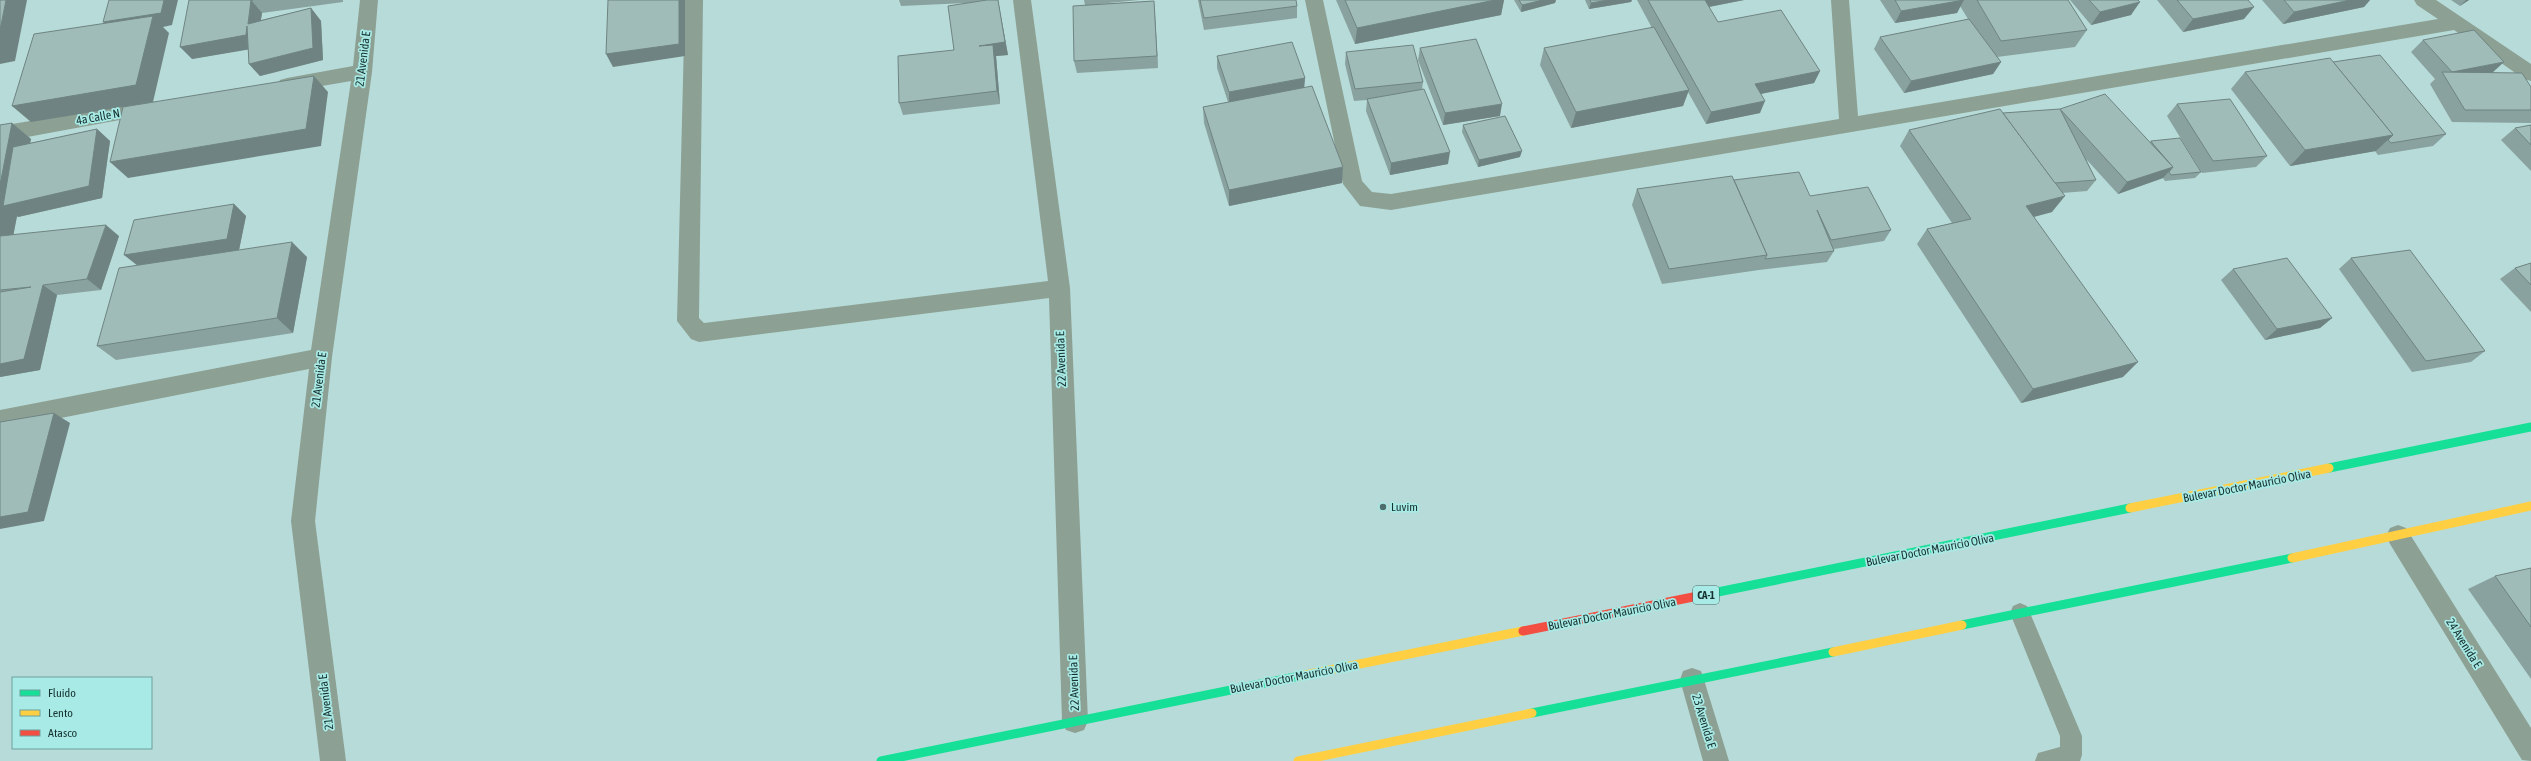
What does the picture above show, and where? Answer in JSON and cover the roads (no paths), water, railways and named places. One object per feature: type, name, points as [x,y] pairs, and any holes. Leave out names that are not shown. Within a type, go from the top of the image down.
[{"type":"highway","name":"Bulevar Doctor Mauricio Oliva","points":[[881,761],[2531,427]]},
{"type":"highway","points":[[1298,761],[2398,536],[2531,506]]},
{"type":"street","name":"21 Avenida E","points":[[333,761],[303,521],[321,357],[362,72],[370,0]]},
{"type":"street","points":[[694,0],[688,321],[699,333],[1059,288]]},
{"type":"street","name":"22 Avenida E","points":[[1022,0],[1059,288],[1075,721]]},
{"type":"street","points":[[1314,0],[1353,184],[1367,200],[1391,202],[2456,23]]},
{"type":"street","points":[[1840,0],[1849,126]]},
{"type":"street","points":[[2423,0],[2531,74]]},
{"type":"street","points":[[268,88],[362,72]]},
{"type":"street","name":"4a Calle N","points":[[0,134],[165,106]]},
{"type":"street","points":[[0,420],[321,357]]},
{"type":"street","name":"24 Avenida E","points":[[2398,536],[2531,751]]},
{"type":"street","name":"23 Avenida E","points":[[1692,680],[1716,761]]},
{"type":"lane","points":[[2020,613],[2070,736],[2071,755],[2046,761]]},
{"type":"place","name":"Luvim","points":[[1383,507]]}]
